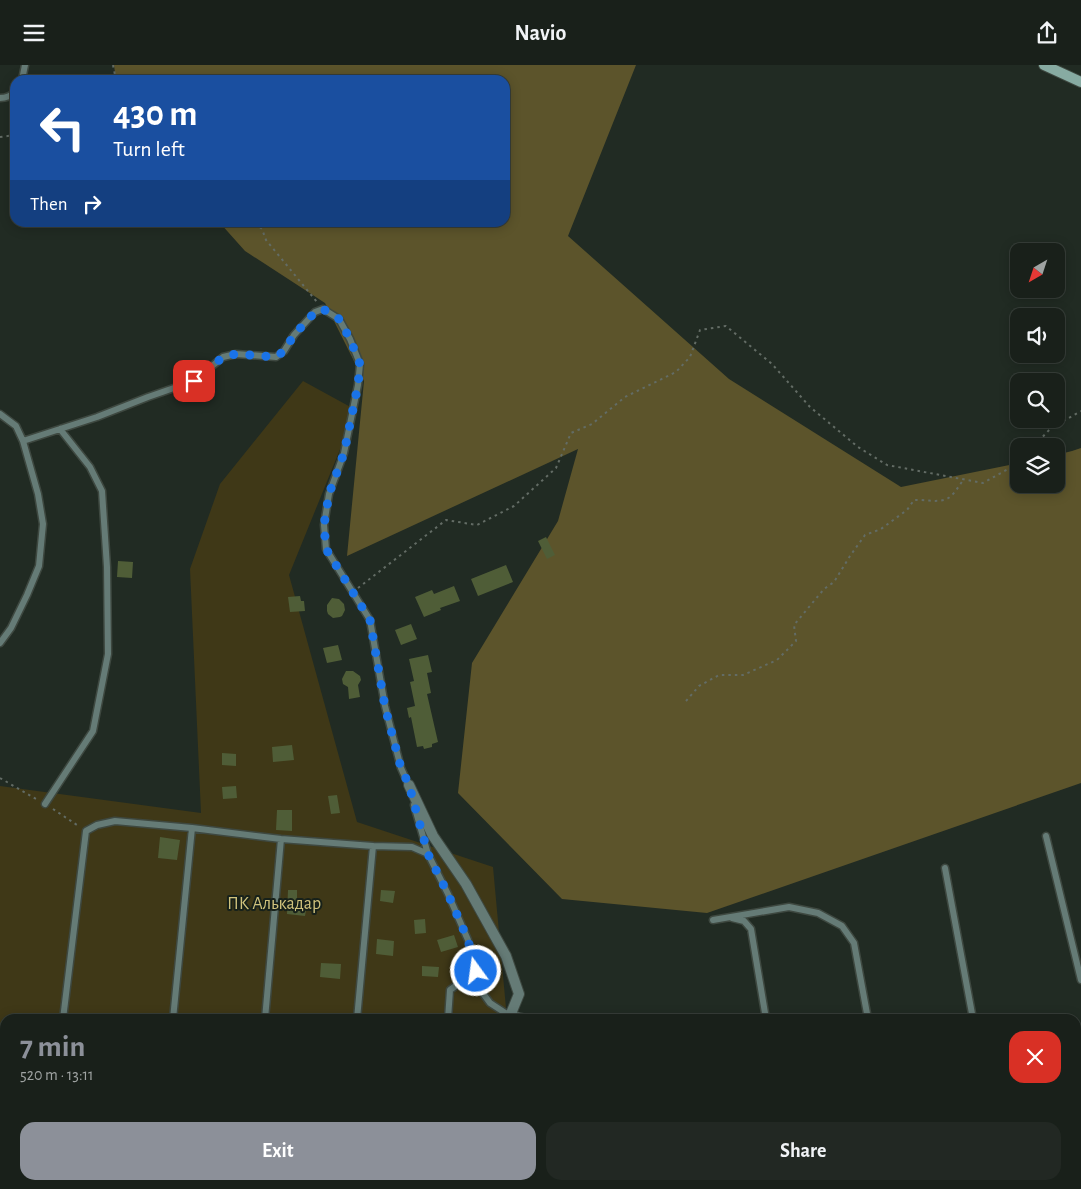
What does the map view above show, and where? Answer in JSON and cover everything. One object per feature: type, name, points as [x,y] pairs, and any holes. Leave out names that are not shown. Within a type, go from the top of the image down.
[{"type":"main road","points":[[1044,65],[1081,82]]},
{"type":"street","points":[[409,785],[433,837],[466,884],[506,956],[519,994],[512,1014]]},
{"type":"lane","points":[[23,441],[97,417],[194,381],[223,357],[236,354],[276,357],[284,351],[294,335],[315,312],[323,309],[339,319],[350,339],[360,364],[358,385],[344,453],[329,494],[324,525],[326,549],[370,620],[385,707],[401,768],[409,785],[428,854],[468,940],[479,988],[490,1003],[505,1014]]},
{"type":"lane","points":[[0,414],[16,426],[23,441],[38,494],[43,524],[39,566],[11,629],[0,643]]},
{"type":"lane","points":[[46,804],[93,731],[108,654],[107,567],[102,491],[90,467],[60,429]]},
{"type":"lane","points":[[63,1014],[86,831],[97,825],[115,821],[281,839],[412,847],[428,854]]},
{"type":"lane","points":[[173,1014],[192,828]]},
{"type":"lane","points":[[1046,836],[1081,980]]},
{"type":"lane","points":[[265,1014],[281,839]]},
{"type":"lane","points":[[357,1014],[373,846]]},
{"type":"lane","points":[[945,868],[972,1014]]},
{"type":"lane","points":[[713,920],[789,907],[818,913],[842,926],[854,943],[867,1014]]},
{"type":"lane","points":[[729,917],[744,921],[751,929],[765,1014]]},
{"type":"lane","points":[[448,1014],[450,990],[476,971]]},
{"type":"path","points":[[260,227],[266,239],[323,309]]},
{"type":"path","points":[[353,591],[446,520],[477,525],[514,506],[556,468],[571,433],[592,424],[625,397],[676,372],[690,357],[700,330],[726,326],[772,364],[810,407],[858,447],[887,465],[983,483],[1010,468]]},
{"type":"path","points":[[1042,438],[1051,428],[1081,411]]},
{"type":"path","points":[[686,701],[699,686],[719,675],[743,675],[777,660],[796,641],[794,625],[824,589],[834,582],[866,535],[881,529],[907,511],[914,500],[942,501],[951,497],[964,479]]},
{"type":"green space","name":"ПК Алькадар","points":[[303,381],[356,410],[289,575],[357,822],[493,867],[507,1014],[0,1014],[0,786],[201,813],[190,569],[220,484]]},
{"type":"shaded area","points":[[114,65],[636,65],[568,236],[729,379],[901,487],[1010,465],[1010,493],[1065,493],[1065,453],[1081,448],[1081,783],[707,913],[562,899],[458,793],[472,663],[558,521],[578,449],[347,556],[364,381],[325,303],[245,251],[224,227],[510,227],[510,75],[115,75]]},
{"type":"building","points":[[546,537],[555,555],[547,559],[538,541]]},
{"type":"building","points":[[118,561],[133,562],[132,578],[117,577]]},
{"type":"building","points":[[506,565],[513,582],[478,596],[471,579]]},
{"type":"building","points":[[454,586],[460,601],[440,608],[441,610],[424,617],[415,597],[432,590],[434,594]]},
{"type":"building","points":[[300,596],[301,601],[304,601],[305,611],[290,612],[288,597]]},
{"type":"building","points":[[332,598],[339,599],[344,604],[345,610],[340,617],[333,618],[328,614],[327,605]]},
{"type":"building","points":[[411,624],[417,639],[401,645],[395,630]]},
{"type":"building","points":[[338,645],[342,660],[327,663],[323,648]]},
{"type":"building","points":[[428,655],[432,672],[427,673],[431,693],[427,694],[438,742],[432,744],[432,747],[424,749],[423,746],[417,747],[411,717],[409,718],[407,708],[415,706],[410,682],[414,681],[409,659]]},
{"type":"building","points":[[346,671],[353,671],[360,676],[361,680],[358,685],[360,697],[349,699],[348,687],[343,684],[342,679]]},
{"type":"building","points":[[292,745],[294,760],[273,762],[272,747]]},
{"type":"building","points":[[222,753],[236,754],[236,766],[222,765]]},
{"type":"building","points":[[236,786],[237,798],[223,799],[222,787]]},
{"type":"building","points":[[337,795],[340,813],[331,814],[328,796]]},
{"type":"building","points":[[277,810],[292,810],[292,831],[276,830]]},
{"type":"building","points":[[160,837],[180,840],[177,860],[158,858]]},
{"type":"building","points":[[288,890],[297,890],[297,903],[307,904],[305,916],[287,914]]},
{"type":"building","points":[[381,890],[395,891],[393,903],[380,901]]},
{"type":"building","points":[[425,919],[426,933],[415,934],[414,920]]},
{"type":"building","points":[[454,935],[458,947],[441,952],[437,940]]},
{"type":"building","points":[[377,939],[394,941],[393,956],[376,954]]},
{"type":"building","points":[[321,963],[341,964],[340,979],[320,977]]},
{"type":"building","points":[[422,966],[439,967],[438,977],[422,976]]},
{"type":"route","points":[[194,381],[223,357],[236,354],[276,357],[284,351],[294,335],[315,312],[323,309],[339,319],[350,339],[360,364],[358,385],[344,453],[329,494],[324,525],[326,549],[370,620],[385,707],[401,768],[409,785],[428,854],[468,940],[476,971]]}]
